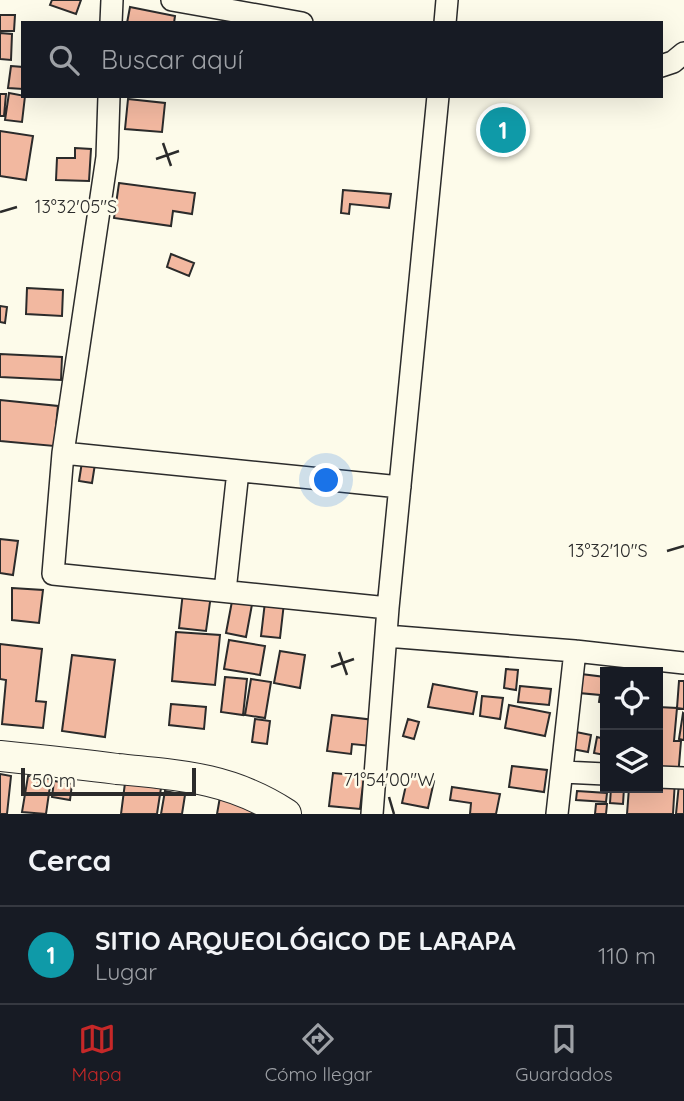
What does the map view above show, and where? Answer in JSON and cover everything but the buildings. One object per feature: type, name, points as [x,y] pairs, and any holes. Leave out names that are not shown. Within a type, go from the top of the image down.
[{"type":"street","points":[[111,21],[112,0]]},
{"type":"street","points":[[172,0],[291,21]]},
{"type":"street","points":[[445,21],[447,0]]},
{"type":"street","points":[[663,65],[673,62],[684,53]]},
{"type":"street","points":[[109,98],[107,157],[63,453],[53,574],[388,608]]},
{"type":"street","points":[[372,814],[388,608],[438,98]]},
{"type":"street","points":[[63,453],[400,487]]},
{"type":"street","points":[[225,591],[238,471]]},
{"type":"street","points":[[386,636],[575,651],[684,663]]},
{"type":"street","points":[[557,814],[575,651]]},
{"type":"street","points":[[0,756],[197,777],[240,789],[286,814]]},
{"type":"street","points":[[563,772],[600,774]]},
{"type":"street","points":[[663,777],[684,778]]},
{"type":"place","name":"SITIO ARQUEOLÓGICO DE LARAPA","points":[[503,130]]}]
